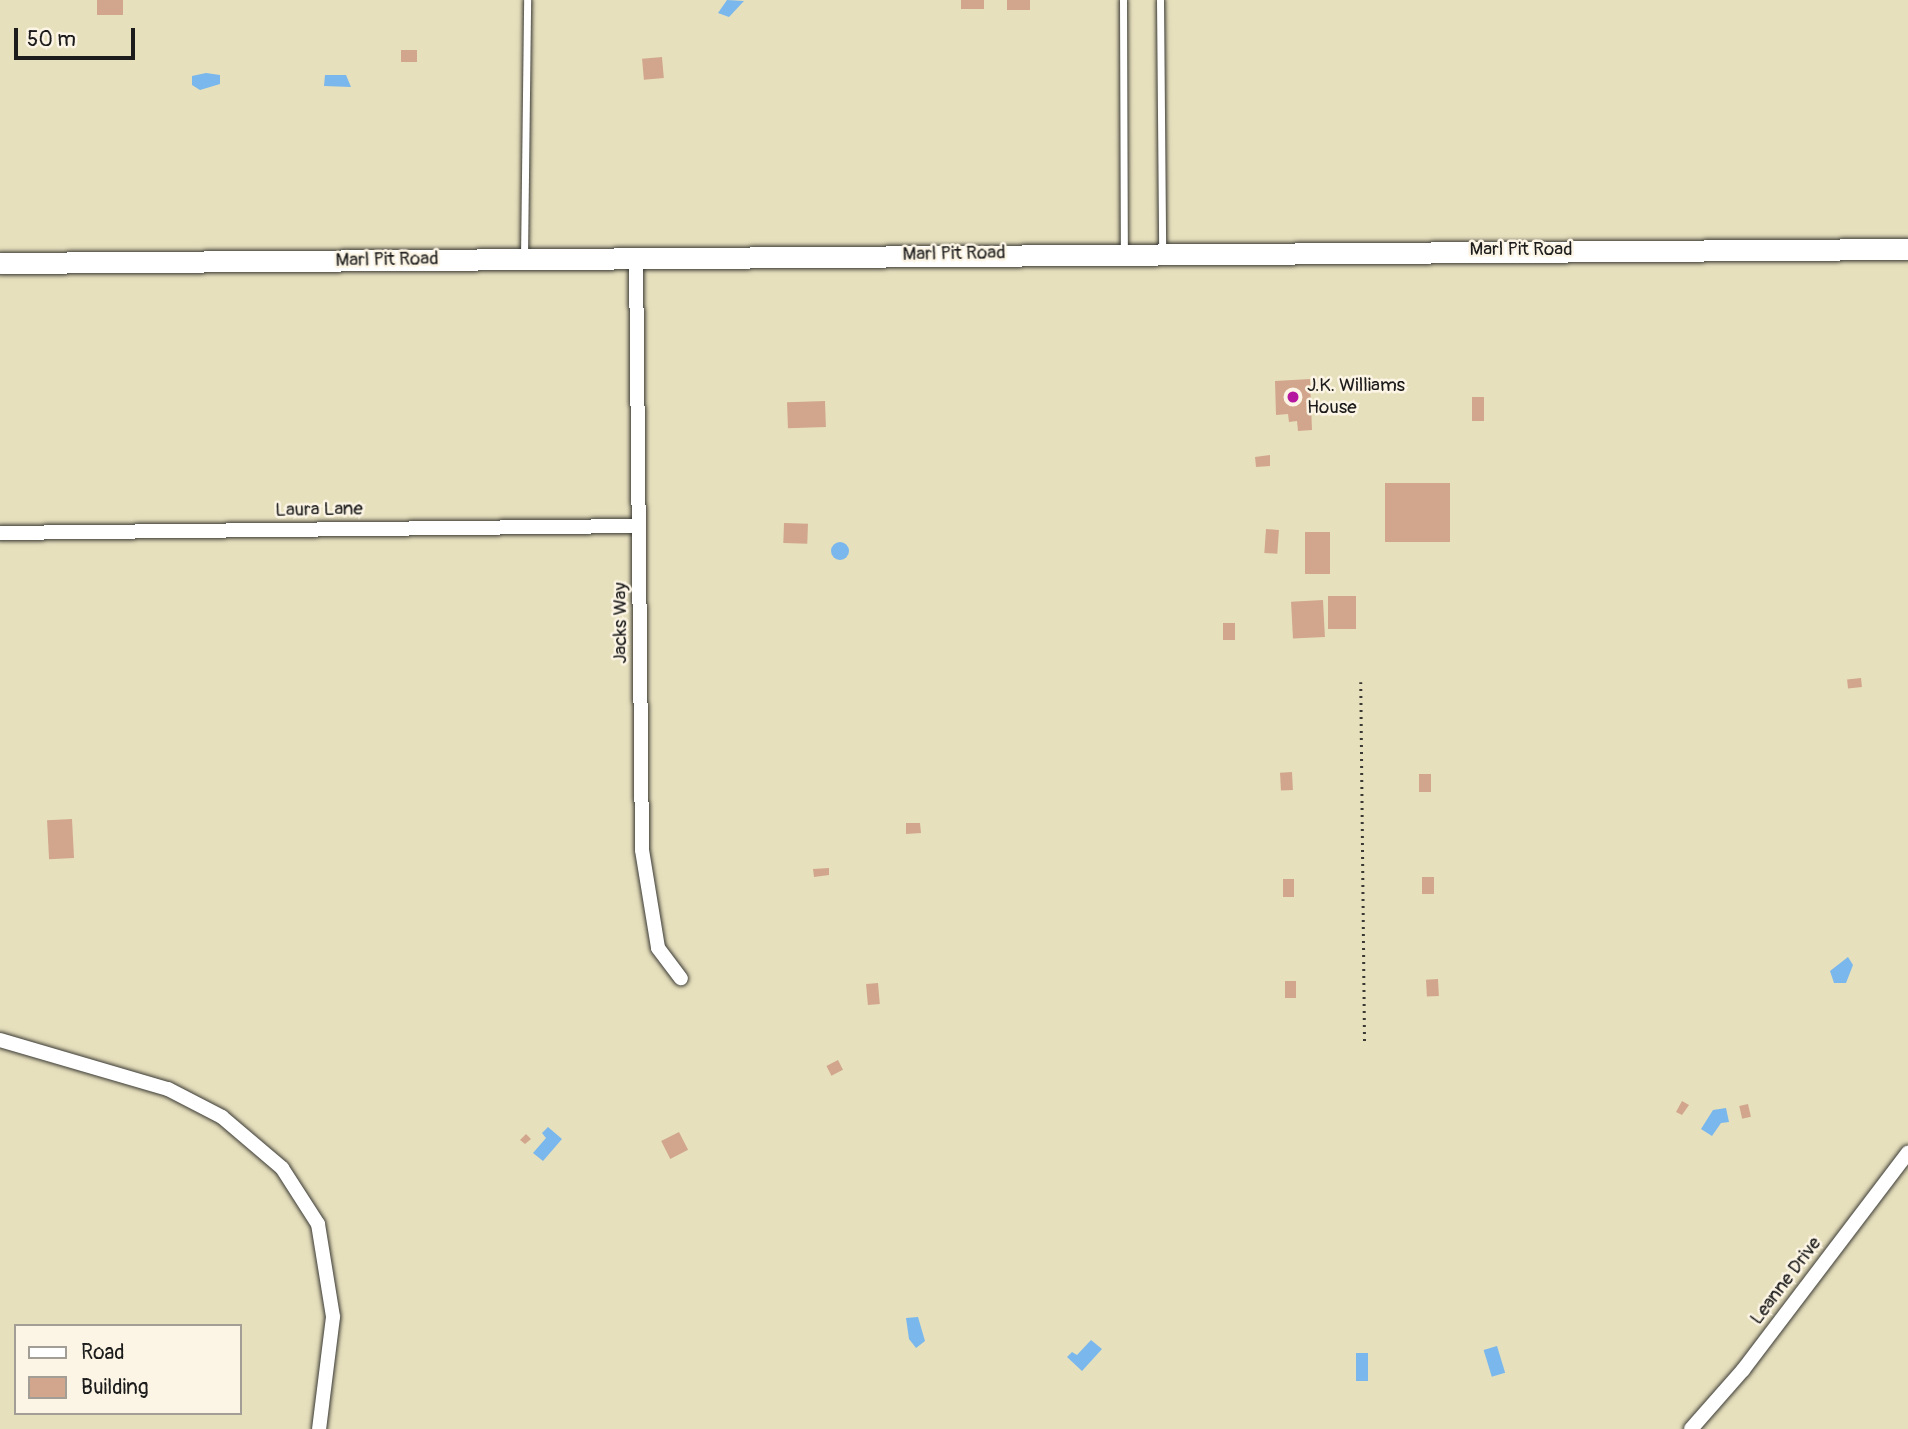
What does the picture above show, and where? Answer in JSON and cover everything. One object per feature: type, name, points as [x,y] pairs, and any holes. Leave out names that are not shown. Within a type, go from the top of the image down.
[{"type":"street","name":"Marl Pit Road","points":[[0,263],[1163,252],[1908,249]]},
{"type":"street","name":"Jacks Way","points":[[636,257],[643,867],[658,948],[681,978]]},
{"type":"street","name":"Laura Lane","points":[[0,533],[639,526]]},
{"type":"street","points":[[0,1040],[168,1089],[222,1117],[282,1168],[318,1224],[333,1317],[319,1429]]},
{"type":"street","name":"Leanne Drive","points":[[1691,1429],[1743,1370],[1908,1153]]},
{"type":"lane","points":[[524,258],[527,0]]},
{"type":"lane","points":[[1123,0],[1124,253]]},
{"type":"lane","points":[[1160,0],[1163,252]]},
{"type":"path","points":[[1361,682],[1365,1042]]},
{"type":"water","points":[[727,0],[744,1],[729,17],[718,13]]},
{"type":"water","points":[[206,73],[220,75],[220,84],[200,90],[192,85],[192,76]]},
{"type":"water","points":[[325,75],[346,75],[351,87],[324,86]]},
{"type":"water","points":[[840,542],[846,545],[849,551],[846,557],[840,560],[834,557],[831,551],[834,545]]},
{"type":"water","points":[[1848,957],[1853,965],[1846,983],[1834,983],[1830,971]]},
{"type":"water","points":[[1726,1108],[1729,1122],[1721,1123],[1712,1136],[1701,1129],[1713,1110]]},
{"type":"water","points":[[548,1127],[562,1139],[543,1161],[533,1153],[546,1138],[542,1133]]},
{"type":"water","points":[[918,1317],[925,1341],[916,1348],[909,1339],[906,1318]]},
{"type":"water","points":[[1091,1340],[1102,1349],[1082,1371],[1067,1357],[1072,1352],[1077,1355]]},
{"type":"water","points":[[1497,1346],[1505,1373],[1492,1377],[1484,1350]]},
{"type":"water","points":[[1356,1353],[1368,1353],[1368,1381],[1356,1381]]},
{"type":"building","points":[[97,0],[123,0],[123,15],[97,15]]},
{"type":"building","points":[[961,0],[984,0],[984,9],[961,9]]},
{"type":"building","points":[[1007,0],[1030,0],[1030,10],[1007,10]]},
{"type":"building","points":[[401,50],[417,50],[417,62],[401,62]]},
{"type":"building","points":[[662,57],[664,78],[644,80],[642,59]]},
{"type":"building","name":"J.K. Williams House","points":[[1310,379],[1312,430],[1298,431],[1297,421],[1289,422],[1288,414],[1276,415],[1275,381]]},
{"type":"building","points":[[1472,397],[1484,397],[1484,421],[1472,421]]},
{"type":"building","points":[[825,401],[826,427],[788,428],[787,402]]},
{"type":"building","points":[[1270,455],[1270,466],[1256,467],[1255,457]]},
{"type":"building","points":[[1385,483],[1450,483],[1450,542],[1385,542]]},
{"type":"building","points":[[784,523],[808,524],[807,544],[783,543]]},
{"type":"building","points":[[1266,529],[1279,530],[1277,554],[1264,553]]},
{"type":"building","points":[[1305,532],[1330,532],[1330,574],[1305,574]]},
{"type":"building","points":[[1328,596],[1356,596],[1356,629],[1328,629]]},
{"type":"building","points":[[1323,600],[1325,637],[1293,639],[1291,602]]},
{"type":"building","points":[[1223,623],[1235,623],[1235,640],[1223,640]]},
{"type":"building","points":[[1861,678],[1862,687],[1848,688],[1847,679]]},
{"type":"building","points":[[1292,772],[1293,790],[1281,791],[1280,773]]},
{"type":"building","points":[[1419,774],[1431,774],[1431,792],[1419,792]]},
{"type":"building","points":[[72,819],[74,858],[49,859],[47,820]]},
{"type":"building","points":[[906,823],[920,823],[921,833],[906,834]]},
{"type":"building","points":[[829,868],[829,875],[814,877],[813,869]]},
{"type":"building","points":[[1422,877],[1434,877],[1434,894],[1422,894]]},
{"type":"building","points":[[1283,879],[1294,879],[1294,897],[1283,897]]},
{"type":"building","points":[[1438,979],[1439,996],[1427,997],[1426,980]]},
{"type":"building","points":[[1285,981],[1296,981],[1296,998],[1285,998]]},
{"type":"building","points":[[878,983],[880,1004],[868,1005],[866,984]]},
{"type":"building","points":[[838,1060],[843,1070],[831,1076],[826,1066]]},
{"type":"building","points":[[1682,1101],[1689,1105],[1682,1115],[1676,1112]]},
{"type":"building","points":[[1748,1104],[1751,1117],[1742,1119],[1739,1106]]},
{"type":"building","points":[[679,1132],[688,1150],[670,1159],[661,1141]]},
{"type":"building","points":[[526,1134],[531,1139],[525,1144],[520,1140]]},
{"type":"place","name":"J.K. Williams House","points":[[1293,397]]}]
